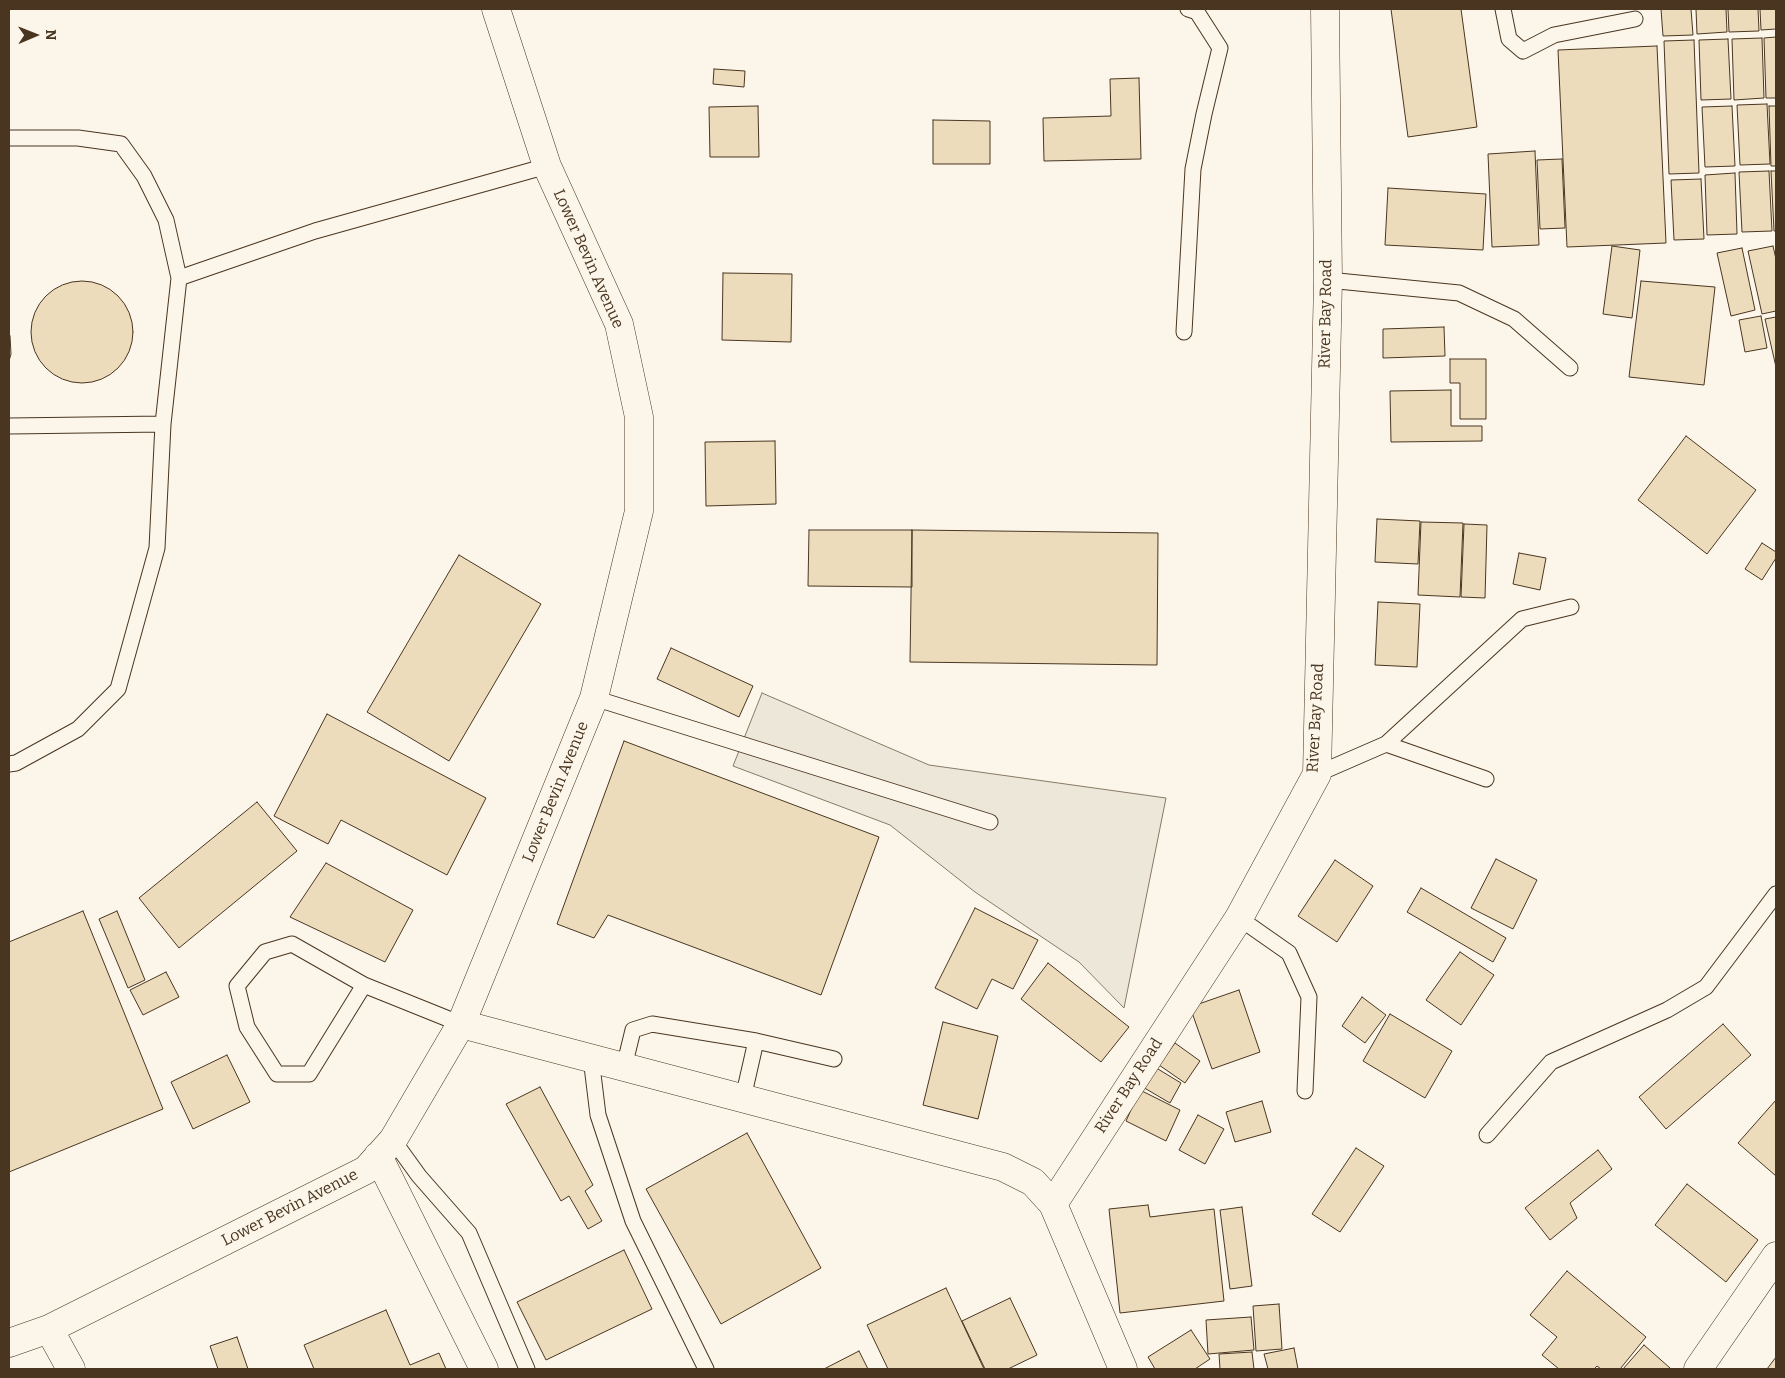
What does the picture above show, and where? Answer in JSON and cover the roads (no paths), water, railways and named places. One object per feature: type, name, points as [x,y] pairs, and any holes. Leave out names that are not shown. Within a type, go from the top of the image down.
[{"type":"street","name":"Lower Bevin Avenue","points":[[9,1343],[49,1329],[366,1170],[385,1148],[460,1024],[594,698],[639,511],[639,417],[619,324],[547,166],[496,9]]},
{"type":"street","name":"River Bay Road","points":[[1053,1204],[1239,918],[1317,774],[1328,280],[1325,9]]},
{"type":"street","points":[[460,1024],[1003,1167],[1033,1182],[1053,1204],[1123,1369]]},
{"type":"street","points":[[385,1148],[484,1369]]},
{"type":"street","points":[[1703,1368],[1776,1256]]},
{"type":"street","points":[[49,1329],[71,1369]]},
{"type":"lane","points":[[1184,332],[1193,169],[1220,48],[1197,12],[1188,9]]},
{"type":"lane","points":[[1503,9],[1509,39],[1523,51],[1554,35],[1635,19]]},
{"type":"lane","points":[[9,138],[78,138],[121,144],[144,176],[166,220],[179,278],[163,424],[157,548],[118,689],[78,729],[16,763],[9,764]]},
{"type":"lane","points":[[179,278],[315,231],[547,166]]},
{"type":"lane","points":[[1328,280],[1459,293],[1514,318],[1570,368]]},
{"type":"lane","points":[[9,426],[163,424]]},
{"type":"lane","points":[[1317,774],[1386,744],[1522,619],[1571,607]]},
{"type":"lane","points":[[594,698],[990,822]]},
{"type":"lane","points":[[1386,744],[1486,779]]},
{"type":"lane","points":[[1488,1135],[1551,1062],[1667,1010],[1706,987],[1776,894]]},
{"type":"lane","points":[[1239,918],[1289,954],[1309,997],[1305,1090]]},
{"type":"lane","points":[[364,985],[309,1074],[277,1074],[247,1027],[237,986],[265,952],[292,944],[364,985],[460,1024]]},
{"type":"lane","points":[[624,1067],[633,1030],[652,1024],[756,1041],[834,1059]]},
{"type":"lane","points":[[742,1098],[756,1041]]},
{"type":"lane","points":[[591,1058],[598,1115],[633,1221],[706,1369]]},
{"type":"lane","points":[[385,1148],[419,1176],[468,1232],[527,1369]]}]
